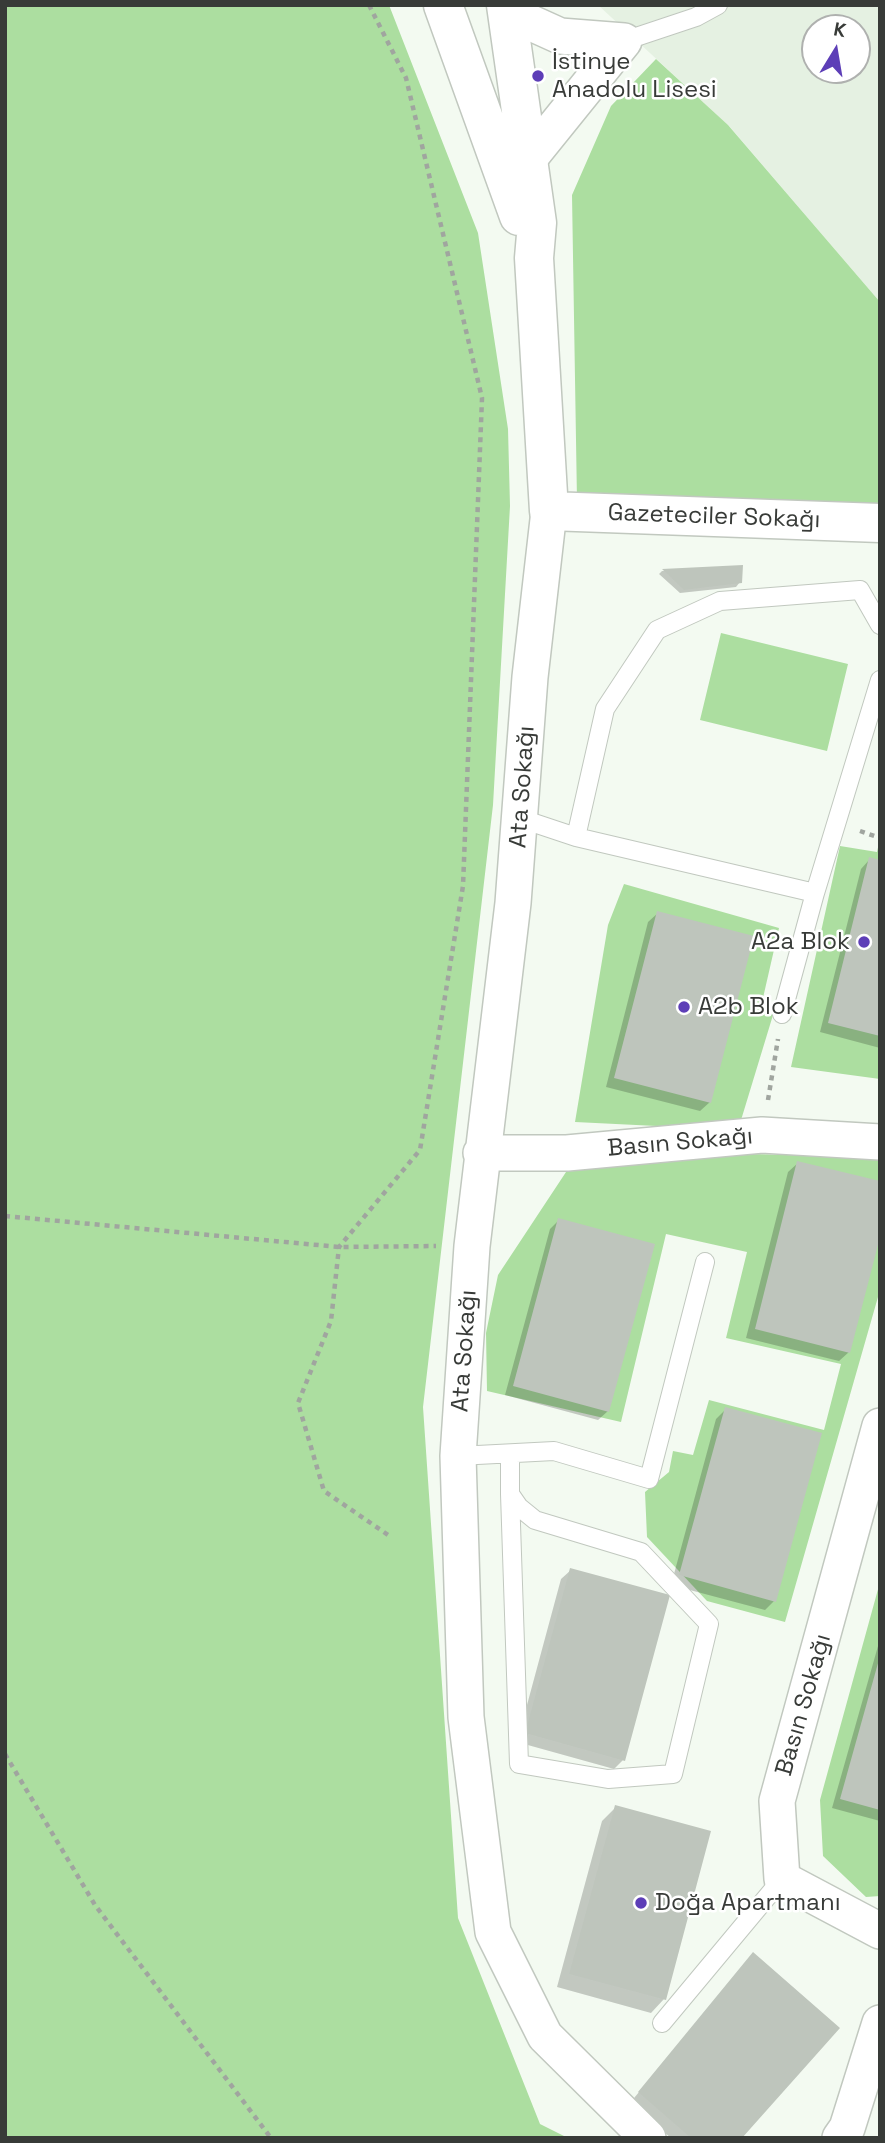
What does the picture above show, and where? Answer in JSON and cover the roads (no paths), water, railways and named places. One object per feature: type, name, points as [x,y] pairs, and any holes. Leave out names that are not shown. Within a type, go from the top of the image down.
[{"type":"street","points":[[443,5],[534,258]]},
{"type":"street","points":[[506,9],[537,223],[534,258],[549,511]]},
{"type":"street","points":[[506,9],[560,36],[624,41]]},
{"type":"street","points":[[528,159],[624,41]]},
{"type":"street","name":"Gazeteciler Sokağı","points":[[549,511],[880,523]]},
{"type":"street","name":"Ata Sokağı","points":[[549,511],[530,677],[522,819],[472,1246],[458,1456],[466,1717],[493,1932],[545,2036],[648,2138]]},
{"type":"street","name":"Basın Sokağı","points":[[481,1153],[567,1153],[762,1135],[880,1142]]},
{"type":"street","name":"Basın Sokağı","points":[[782,1879],[777,1801],[880,1426]]},
{"type":"street","points":[[782,1879],[880,1931]]},
{"type":"street","points":[[840,2138],[847,2128],[880,2023]]},
{"type":"lane","points":[[624,41],[696,17],[718,5]]},
{"type":"lane","points":[[576,837],[606,709],[657,630],[720,601],[859,590],[880,625]]},
{"type":"lane","points":[[782,1014],[815,893],[880,680]]},
{"type":"lane","points":[[522,819],[576,837],[815,893]]},
{"type":"lane","points":[[458,1456],[554,1451],[649,1479],[705,1262]]},
{"type":"lane","points":[[510,1455],[510,1494],[519,1764],[608,1779],[673,1774],[709,1624],[641,1552],[535,1520],[519,1507],[510,1494]]},
{"type":"lane","points":[[662,2022],[782,1879]]},
{"type":"place","name":"İstinye Anadolu Lisesi","points":[[538,76]]},
{"type":"place","name":"A2a Blok","points":[[864,942]]},
{"type":"place","name":"A2b Blok","points":[[684,1007]]},
{"type":"place","name":"Doğa Apartmanı","points":[[641,1903]]}]
